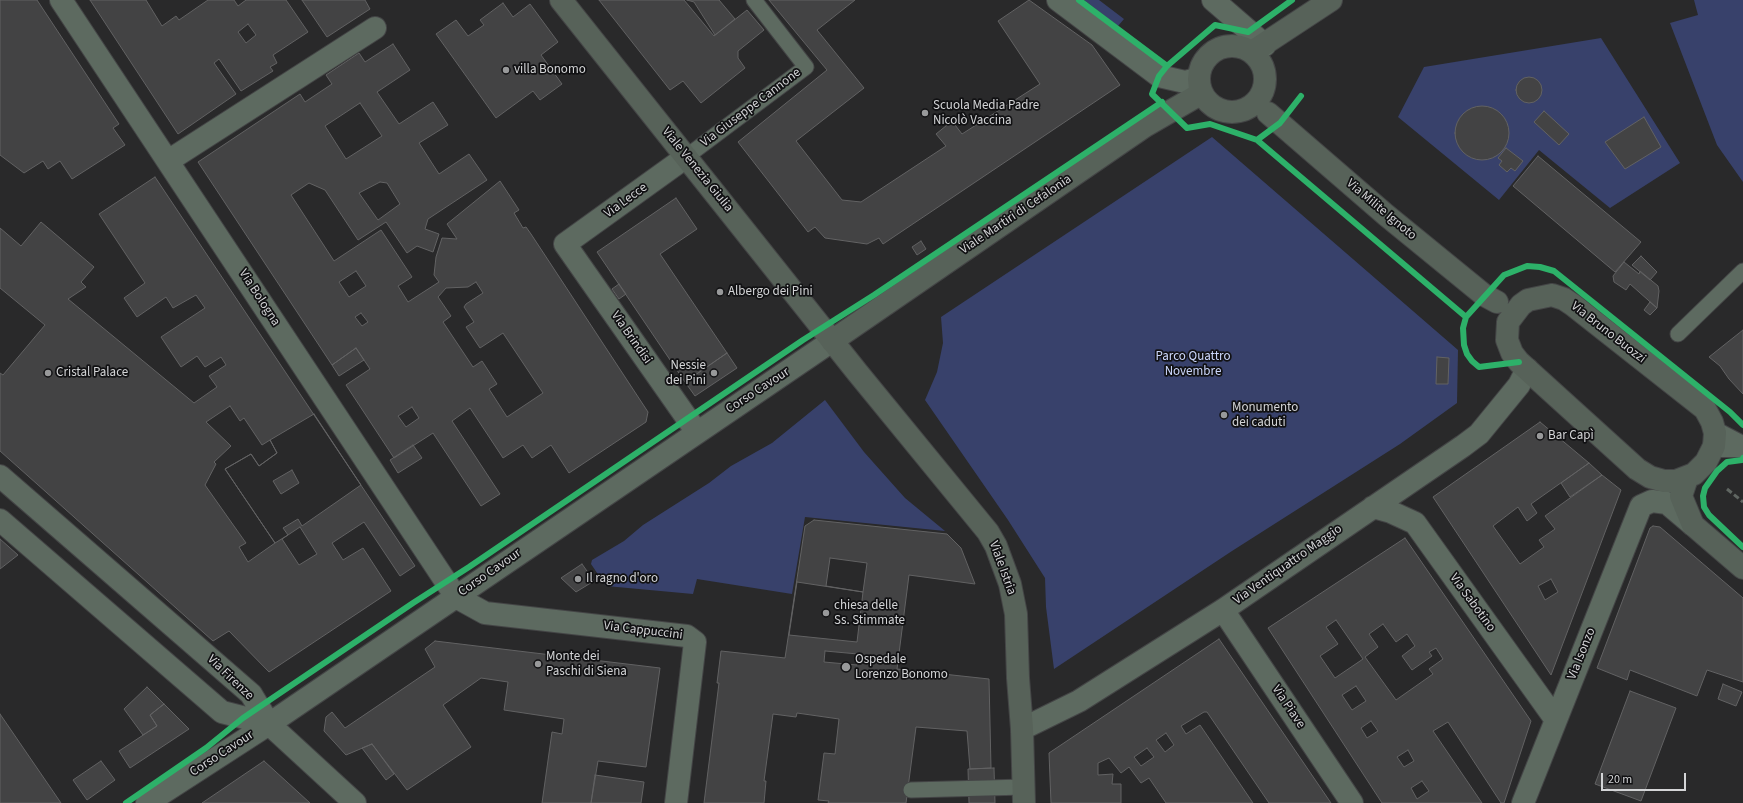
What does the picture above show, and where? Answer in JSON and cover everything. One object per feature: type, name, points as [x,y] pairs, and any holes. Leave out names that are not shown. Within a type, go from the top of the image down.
[{"type":"main road","name":"Viale Venezia Giulia","points":[[561,0],[832,340]]},
{"type":"main road","points":[[1259,49],[1260,60],[1265,70],[1266,81],[1261,105],[1239,112],[1228,113],[1217,109],[1208,103],[1200,86],[1203,64],[1213,52],[1222,47],[1233,46],[1259,49],[1330,0]]},
{"type":"main road","name":"Viale Martiri di Cefalonia","points":[[832,340],[1145,126],[1200,86]]},
{"type":"main road","name":"Via Milite Ignoto","points":[[1261,105],[1386,215],[1484,295],[1514,314]]},
{"type":"main road","name":"Via Bruno Buozzi","points":[[1514,314],[1528,300],[1540,296],[1552,295],[1564,299],[1705,409],[1712,422],[1714,439]]},
{"type":"main road","points":[[1514,314],[1507,340],[1512,353],[1527,369],[1643,473],[1664,481],[1687,478],[1701,468],[1710,455],[1714,439]]},
{"type":"main road","name":"Viale Istria","points":[[832,340],[988,532],[996,546],[1010,584],[1016,614],[1018,678],[1022,729],[1019,795]]},
{"type":"main road","points":[[1687,478],[1681,496],[1693,525],[1743,568]]},
{"type":"street","name":"Via Bologna","points":[[60,0],[456,597]]},
{"type":"street","points":[[1058,0],[1160,76],[1200,86]]},
{"type":"street","points":[[1213,0],[1259,49]]},
{"type":"street","points":[[168,161],[375,28]]},
{"type":"street","name":"Via Lecce","points":[[566,244],[686,157]]},
{"type":"street","name":"Via Brindisi","points":[[566,244],[696,431]]},
{"type":"street","name":"Corso Cavour","points":[[147,803],[174,796],[269,724],[696,431],[789,371],[832,340]]},
{"type":"street","name":"Via Ventiquattro Maggio","points":[[1022,729],[1079,701],[1223,610],[1479,434],[1519,384],[1527,369]]},
{"type":"street","points":[[1714,439],[1741,446]]},
{"type":"street","name":"Via Isonzo","points":[[1523,803],[1641,506],[1643,473]]},
{"type":"street","name":"Via Firenze","points":[[0,476],[251,694],[269,724]]},
{"type":"street","points":[[1641,506],[1652,500],[1667,504],[1693,525]]},
{"type":"street","name":"Via Sabotino","points":[[1373,507],[1391,512],[1415,523],[1556,720]]},
{"type":"street","name":"Via Firenze","points":[[0,520],[222,712],[269,724]]},
{"type":"street","name":"Via Cappuccini","points":[[456,597],[485,612],[687,636],[695,642],[676,803]]},
{"type":"street","name":"Via Piave","points":[[1223,610],[1352,803]]},
{"type":"street","points":[[269,724],[355,803]]},
{"type":"lane","name":"Via Giuseppe Cannone","points":[[686,157],[806,66],[754,0]]},
{"type":"lane","points":[[1678,334],[1743,271]]},
{"type":"lane","points":[[911,790],[1019,795]]},
{"type":"green space","points":[[1084,0],[1099,0],[1124,19],[1118,26]]},
{"type":"green space","points":[[1694,0],[1743,0],[1743,182],[1717,145],[1670,23],[1698,15]]},
{"type":"green space","points":[[1601,38],[1680,163],[1610,208],[1539,150],[1499,200],[1398,117],[1424,67]]},
{"type":"green space","name":"Parco Quattro Novembre","points":[[1212,137],[1458,350],[1457,403],[1400,444],[1232,551],[1054,669],[1046,607],[1045,578],[1008,520],[925,400],[937,372],[943,343],[941,317]]},
{"type":"green space","points":[[825,400],[864,452],[905,498],[945,531],[805,517],[792,594],[697,579],[693,594],[606,586],[591,564],[592,560],[624,541],[643,525],[709,483],[731,466],[772,443]]},
{"type":"building","points":[[0,0],[37,0],[119,124],[113,128],[125,145],[72,179],[60,161],[48,169],[43,161],[24,173],[0,155]]},
{"type":"building","points":[[90,0],[146,0],[162,26],[176,16],[179,20],[208,0],[234,0],[238,6],[246,0],[286,0],[308,32],[273,55],[277,63],[270,67],[273,71],[241,91],[219,59],[214,63],[236,94],[178,134]],"holes":[[[248,24],[256,35],[246,43],[238,32]]]},
{"type":"building","points":[[302,0],[365,0],[370,9],[327,37]]},
{"type":"building","points":[[599,0],[684,0],[714,36],[747,10],[764,30],[738,51],[738,58],[745,68],[701,103],[683,81],[670,90]]},
{"type":"building","points":[[687,0],[719,0],[735,19],[715,35],[694,2]]},
{"type":"building","points":[[769,0],[855,0],[817,30],[864,88],[796,141],[842,200],[861,202],[946,146],[936,134],[952,121],[962,134],[1040,84],[998,21],[1029,0],[1092,45],[1120,85],[883,244],[879,238],[867,244],[825,238],[815,227],[808,232],[738,142],[827,70]]},
{"type":"building","name":"villa Bonomo","points":[[503,3],[513,17],[530,4],[558,42],[541,55],[562,84],[540,100],[533,91],[496,118],[436,34],[456,20],[468,36],[484,25],[480,20]]},
{"type":"building","points":[[393,44],[410,70],[377,92],[399,124],[433,102],[448,125],[419,143],[439,174],[469,154],[487,180],[428,219],[425,229],[439,234],[433,252],[417,246],[407,253],[386,222],[358,240],[325,190],[309,183],[291,195],[334,261],[381,230],[412,277],[398,286],[408,302],[439,282],[434,275],[436,257],[442,238],[457,239],[447,224],[500,181],[519,210],[514,213],[523,228],[526,227],[531,234],[648,412],[646,422],[569,473],[551,445],[532,458],[523,445],[503,458],[470,408],[452,421],[500,494],[481,506],[433,433],[394,458],[346,385],[370,369],[356,348],[332,365],[198,162],[300,94],[305,102],[332,84],[326,75],[359,53],[365,62]],"holes":[[[360,103],[382,136],[346,159],[325,126]],[[380,182],[387,183],[400,204],[378,220],[359,193]],[[356,271],[366,286],[349,297],[339,282]],[[476,282],[483,293],[466,304],[464,307],[474,322],[466,327],[480,348],[503,333],[543,393],[507,417],[489,389],[497,384],[482,361],[473,367],[443,322],[451,316],[438,297],[446,288],[468,287]],[[361,313],[368,322],[362,326],[355,317]],[[412,407],[419,418],[406,427],[398,416]]]},
{"type":"building","points":[[1529,77],[1538,81],[1542,90],[1538,99],[1529,103],[1520,99],[1516,90],[1520,81]]},
{"type":"building","points":[[1477,106],[1487,106],[1497,110],[1505,118],[1509,128],[1509,138],[1505,148],[1497,156],[1487,160],[1477,160],[1467,156],[1459,148],[1455,138],[1455,128],[1459,118],[1467,110]]},
{"type":"building","points":[[1544,111],[1569,134],[1559,145],[1534,122]]},
{"type":"building","points":[[1644,117],[1661,147],[1625,169],[1605,142]]},
{"type":"building","points":[[1506,148],[1523,161],[1515,171],[1511,168],[1507,172],[1499,165],[1502,161],[1498,158]]},
{"type":"building","points":[[1538,156],[1641,242],[1615,272],[1513,186]]},
{"type":"building","points":[[155,177],[415,566],[400,576],[364,522],[332,543],[343,560],[363,548],[391,591],[269,672],[229,631],[213,641],[0,451],[0,373],[3,375],[45,325],[0,288],[0,228],[21,246],[41,222],[94,267],[81,282],[86,287],[68,299],[194,403],[217,387],[209,376],[226,365],[221,357],[205,367],[197,356],[181,367],[161,337],[205,308],[196,295],[173,308],[166,297],[137,317],[124,298],[145,283],[99,214]],"holes":[[[230,406],[240,421],[244,418],[262,445],[270,440],[277,453],[259,466],[251,454],[225,469],[275,543],[248,562],[239,547],[246,543],[205,485],[216,464],[214,462],[231,446],[206,422]],[[300,527],[317,554],[299,565],[282,539]]]},
{"type":"building","points":[[676,198],[697,229],[660,254],[727,353],[685,382],[597,252]]},
{"type":"building","points":[[921,241],[926,249],[917,255],[912,247]]},
{"type":"building","points":[[1641,256],[1657,272],[1650,280],[1632,265]]},
{"type":"building","points":[[1624,262],[1639,274],[1640,271],[1658,286],[1659,291],[1657,308],[1630,284],[1626,290],[1614,282],[1613,276]]},
{"type":"building","points":[[619,284],[626,294],[619,299],[612,289]]},
{"type":"building","points":[[1650,302],[1657,308],[1650,315],[1644,310]]},
{"type":"building","points":[[1743,330],[1743,394],[1729,379],[1720,366],[1709,357]]},
{"type":"building","points":[[356,348],[364,360],[339,376],[332,365]]},
{"type":"building","points":[[727,353],[737,368],[695,396],[685,382]]},
{"type":"building","points":[[1437,357],[1449,358],[1448,384],[1436,384]]},
{"type":"building","points":[[314,414],[361,485],[302,526],[298,519],[283,528],[288,535],[275,543],[225,469],[251,454],[259,466],[277,453],[270,440]],"holes":[[[292,470],[299,483],[281,494],[273,481]]]},
{"type":"building","points":[[1540,422],[1589,463],[1531,504],[1537,513],[1527,521],[1518,507],[1493,526],[1520,564],[1544,547],[1539,540],[1555,529],[1545,516],[1602,475],[1621,490],[1551,675],[1433,497]],"holes":[[[1551,579],[1558,592],[1545,600],[1538,586]]]},
{"type":"building","points":[[413,445],[422,458],[398,473],[390,460]]},
{"type":"building","points":[[1589,463],[1602,475],[1570,497],[1561,483]]},
{"type":"building","name":"Ospedale Lorenzo Bonomo","points":[[814,520],[947,534],[961,548],[975,584],[909,575],[897,669],[989,679],[991,768],[970,769],[967,731],[916,727],[906,803],[828,803],[829,801],[818,800],[824,753],[835,754],[839,719],[797,713],[796,717],[773,714],[764,781],[766,781],[764,803],[704,803],[719,683],[717,683],[721,651],[785,658],[805,526]],"holes":[[[830,558],[867,563],[863,592],[826,586]],[[825,651],[858,654],[857,665],[824,662]]]},
{"type":"building","points":[[1653,526],[1660,527],[1743,598],[1743,682],[1707,670],[1697,696],[1630,670],[1627,680],[1597,668],[1650,528]]},
{"type":"building","points":[[1405,538],[1531,721],[1504,803],[1501,803],[1448,722],[1433,731],[1482,803],[1382,803],[1268,628]],"holes":[[[1336,620],[1363,659],[1335,678],[1320,656],[1338,644],[1326,627]],[[1383,624],[1396,642],[1407,634],[1415,646],[1402,656],[1412,670],[1432,656],[1429,652],[1436,648],[1443,659],[1429,669],[1433,674],[1396,700],[1365,657],[1378,647],[1369,634]],[[1356,686],[1366,701],[1352,710],[1342,695]],[[1371,721],[1378,731],[1367,738],[1361,728]],[[1408,750],[1414,761],[1404,767],[1397,757]],[[1422,781],[1429,791],[1417,799],[1411,788]]]},
{"type":"building","points":[[0,539],[18,555],[0,569]]},
{"type":"building","name":"Il ragno d'oro","points":[[582,564],[594,581],[576,592],[561,578]]},
{"type":"building","name":"chiesa delle Ss. Stimmate","points":[[797,582],[863,592],[857,642],[789,635]]},
{"type":"building","points":[[1219,639],[1331,803],[1269,803],[1207,712],[1204,712],[1181,726],[1186,734],[1200,725],[1253,803],[1166,803],[1149,778],[1141,783],[1129,767],[1121,773],[1109,758],[1098,763],[1098,775],[1113,774],[1112,784],[1121,784],[1121,803],[1051,803],[1049,753]],"holes":[[[1166,733],[1174,745],[1165,752],[1156,740]],[[1147,748],[1154,757],[1141,766],[1134,757]]]},
{"type":"building","points":[[435,641],[660,668],[646,767],[598,761],[591,803],[542,803],[552,732],[562,734],[564,719],[504,710],[508,682],[481,678],[443,705],[471,747],[407,790],[372,744],[346,755],[324,731],[326,717],[332,712],[345,728],[435,667],[425,649]]},
{"type":"building","points":[[1723,684],[1742,692],[1736,706],[1718,699]]},
{"type":"building","points":[[147,687],[164,704],[150,715],[157,726],[143,735],[124,709]]},
{"type":"building","points":[[1630,691],[1676,708],[1641,801],[1595,784]]},
{"type":"building","points":[[164,704],[189,729],[130,768],[119,751],[157,726],[150,715]]},
{"type":"building","points":[[0,714],[61,803],[0,803]]},
{"type":"building","points":[[372,744],[394,774],[386,780],[362,748]]},
{"type":"building","points":[[101,761],[115,780],[87,800],[73,780]]},
{"type":"building","points":[[264,761],[310,803],[202,803]]},
{"type":"building","points":[[994,768],[995,803],[969,803],[968,769]]},
{"type":"building","points":[[595,775],[644,782],[641,803],[591,803]]},
{"type":"railway","points":[[1727,489],[1743,502]]},
{"type":"cycle path","points":[[1079,0],[1167,66],[1215,25],[1248,32],[1292,0]]},
{"type":"cycle path","points":[[1167,66],[1159,76],[1152,94],[1187,128],[1210,124],[1257,140],[1466,317],[1463,328],[1464,345],[1467,354],[1479,367],[1519,362]]},
{"type":"cycle path","points":[[1257,140],[1280,123],[1301,96]]},
{"type":"cycle path","points":[[126,803],[206,748],[243,718],[469,567],[803,340],[874,295],[1162,102]]},
{"type":"cycle path","points":[[1466,317],[1504,275],[1527,266],[1540,267],[1554,271],[1730,412],[1743,425]]},
{"type":"cycle path","points":[[1743,458],[1742,460],[1727,462],[1717,471],[1705,488],[1703,496],[1704,507],[1709,515],[1743,547]]},
{"type":"place","name":"villa Bonomo","points":[[506,70]]},
{"type":"place","name":"Scuola Media Padre Nicolò Vaccina","points":[[925,113]]},
{"type":"place","name":"Albergo dei Pini","points":[[720,292]]},
{"type":"place","name":"Cristal Palace","points":[[48,373]]},
{"type":"place","name":"Nessie dei Pini","points":[[714,373]]},
{"type":"place","name":"Monumento dei caduti","points":[[1224,415]]},
{"type":"place","name":"Bar Capì","points":[[1540,436]]},
{"type":"place","name":"Il ragno d'oro","points":[[578,579]]},
{"type":"place","name":"chiesa delle Ss. Stimmate","points":[[826,613]]},
{"type":"place","name":"Monte dei Paschi di Siena","points":[[538,664]]},
{"type":"place","name":"Ospedale Lorenzo Bonomo","points":[[846,667]]}]
